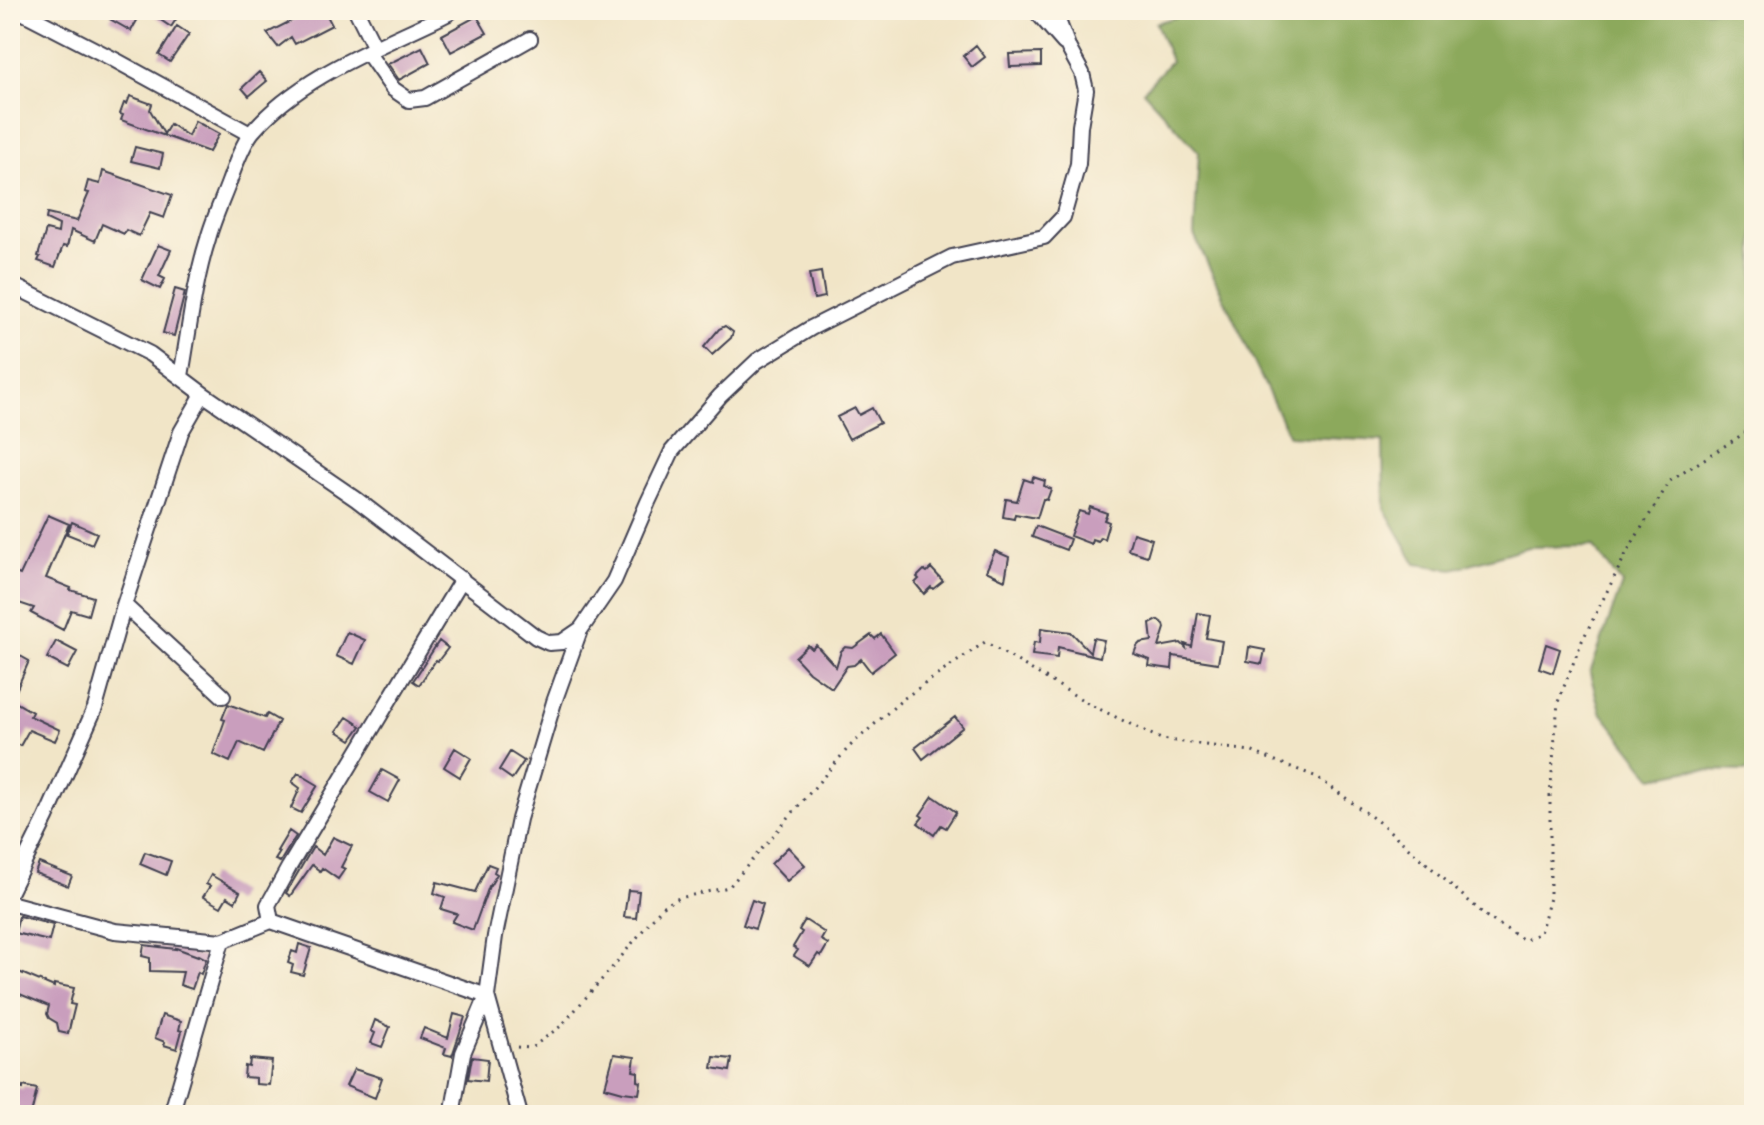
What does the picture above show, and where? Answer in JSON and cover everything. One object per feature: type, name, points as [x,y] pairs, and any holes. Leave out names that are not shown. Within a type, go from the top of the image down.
[{"type":"street","points":[[18,10],[250,134]]},
{"type":"street","points":[[356,10],[371,50],[393,89],[409,100],[425,98],[530,39]]},
{"type":"street","points":[[1035,10],[1069,49]]},
{"type":"street","points":[[452,1115],[463,1053],[487,996],[495,936],[519,819],[554,702],[581,629],[614,581],[672,451],[720,396],[757,361],[811,328],[952,257],[1044,237],[1063,217],[1078,164],[1086,90],[1082,73],[1054,10]]},
{"type":"street","points":[[181,376],[208,239],[250,134],[278,107],[315,81],[353,58],[449,13]]},
{"type":"street","points":[[10,284],[150,354],[356,499],[536,637],[549,643],[562,642],[581,629]]},
{"type":"street","points":[[10,891],[95,708],[124,605],[181,432],[203,394]]},
{"type":"street","points":[[271,921],[268,905],[289,867],[462,579]]},
{"type":"street","points":[[124,605],[223,696]]},
{"type":"street","points":[[10,903],[115,931],[222,941],[271,921],[487,996]]},
{"type":"street","points":[[171,1115],[222,941]]},
{"type":"street","points":[[487,996],[520,1115]]},
{"type":"path","points":[[501,1047],[531,1048],[561,1026],[663,906],[679,898],[729,887],[849,747],[903,699],[985,642],[1091,705],[1161,739],[1250,751],[1317,777],[1384,826],[1487,917],[1524,940],[1540,933],[1550,898],[1550,796],[1558,702],[1582,641],[1628,550],[1670,481],[1754,427]]},
{"type":"green space","points":[[1200,10],[1754,10],[1754,771],[1690,770],[1653,778],[1600,711],[1590,673],[1622,584],[1593,546],[1528,547],[1453,569],[1416,564],[1384,508],[1383,441],[1289,436],[1194,235],[1199,152],[1143,91],[1171,61],[1156,23]]},
{"type":"building","points":[[115,10],[143,10],[131,31],[110,19]]},
{"type":"building","points":[[146,10],[182,10],[171,27]]},
{"type":"building","points":[[305,10],[311,16],[324,10],[332,25],[295,44],[291,37],[278,47],[267,33],[297,18],[296,15]]},
{"type":"building","points":[[477,16],[487,33],[451,52],[442,35]]},
{"type":"building","points":[[177,26],[189,34],[170,62],[159,55]]},
{"type":"building","points":[[976,45],[985,57],[972,67],[963,56]]},
{"type":"building","points":[[422,47],[430,63],[399,80],[388,64]]},
{"type":"building","points":[[1041,53],[1041,66],[1010,67],[1009,54]]},
{"type":"building","points":[[259,72],[267,81],[249,96],[242,88]]},
{"type":"building","points":[[130,96],[152,104],[150,110],[164,134],[170,124],[188,136],[195,121],[219,134],[209,152],[121,120],[124,103],[127,104]]},
{"type":"building","points":[[135,147],[163,154],[160,168],[131,161]]},
{"type":"building","points":[[103,171],[172,195],[164,218],[150,213],[139,236],[126,230],[124,234],[102,224],[95,241],[71,230],[67,247],[63,246],[55,267],[38,261],[46,230],[58,233],[59,225],[46,219],[47,214],[77,221],[89,193],[85,192],[88,181],[100,184]]},
{"type":"building","points":[[158,245],[171,250],[159,276],[165,279],[160,289],[142,280]]},
{"type":"building","points":[[821,272],[825,297],[814,299],[809,274]]},
{"type":"building","points":[[175,289],[185,292],[174,336],[163,333]]},
{"type":"building","points":[[725,326],[733,332],[731,338],[712,355],[704,347]]},
{"type":"building","points":[[855,408],[859,415],[872,408],[880,423],[849,439],[837,417]]},
{"type":"building","points":[[1033,477],[1045,481],[1044,486],[1051,489],[1047,500],[1043,499],[1037,518],[1015,514],[1014,519],[1003,517],[1006,499],[1017,501],[1024,479],[1032,482]]},
{"type":"building","points":[[1090,507],[1107,513],[1104,520],[1109,522],[1104,539],[1092,539],[1091,544],[1070,536],[1079,511],[1088,514]]},
{"type":"building","points":[[48,515],[69,524],[46,578],[93,597],[88,615],[71,610],[63,630],[31,613],[34,608],[10,600],[10,571],[20,575]]},
{"type":"building","points":[[72,522],[97,533],[92,544],[67,534]]},
{"type":"building","points":[[1036,526],[1070,539],[1066,550],[1032,537]]},
{"type":"building","points":[[1133,533],[1152,539],[1147,556],[1128,550]]},
{"type":"building","points":[[995,551],[1009,557],[1005,580],[986,571]]},
{"type":"building","points":[[931,568],[943,581],[924,594],[915,583],[924,570],[927,572]]},
{"type":"building","points":[[1198,613],[1210,615],[1206,638],[1222,641],[1218,663],[1173,656],[1172,669],[1149,666],[1150,660],[1134,654],[1140,643],[1152,641],[1150,624],[1158,620],[1165,628],[1159,647],[1181,643],[1186,648],[1185,644],[1192,647]]},
{"type":"building","points":[[1041,628],[1071,632],[1090,652],[1093,638],[1104,640],[1100,657],[1058,647],[1057,658],[1032,655],[1034,642],[1040,643]]},
{"type":"building","points":[[347,632],[365,640],[354,664],[336,656]]},
{"type":"building","points":[[881,634],[895,653],[871,672],[861,659],[847,666],[832,688],[809,672],[795,657],[808,645],[812,649],[816,645],[836,667],[845,647],[853,648],[871,635],[875,639]]},
{"type":"building","points":[[56,641],[77,652],[68,669],[47,658]]},
{"type":"building","points":[[439,641],[448,648],[419,685],[413,681]]},
{"type":"building","points":[[1546,644],[1560,649],[1553,673],[1539,668]]},
{"type":"building","points":[[1249,647],[1265,650],[1262,664],[1247,661]]},
{"type":"building","points":[[15,653],[29,661],[12,700],[32,712],[30,716],[60,730],[55,741],[29,730],[20,746],[10,740],[10,662]]},
{"type":"building","points":[[228,704],[265,718],[267,714],[279,721],[263,753],[239,742],[230,762],[213,754]]},
{"type":"building","points":[[347,717],[361,726],[351,740],[337,731]]},
{"type":"building","points":[[955,717],[963,727],[923,759],[915,748]]},
{"type":"building","points":[[455,748],[471,758],[460,777],[444,767]]},
{"type":"building","points":[[510,752],[524,761],[512,779],[499,770]]},
{"type":"building","points":[[382,770],[400,780],[388,802],[370,792]]},
{"type":"building","points":[[298,773],[318,785],[301,813],[291,808],[300,788],[292,782]]},
{"type":"building","points":[[933,796],[956,812],[946,828],[941,825],[934,835],[918,823]]},
{"type":"building","points":[[289,831],[296,836],[280,862],[275,860],[280,852],[277,851]]},
{"type":"building","points":[[333,837],[352,846],[341,867],[345,869],[338,879],[312,865],[290,896],[286,893],[313,847],[323,855]]},
{"type":"building","points":[[788,847],[805,865],[787,881],[771,864]]},
{"type":"building","points":[[145,852],[171,861],[166,875],[140,864]]},
{"type":"building","points":[[39,863],[72,876],[68,886],[35,873]]},
{"type":"building","points":[[488,864],[496,867],[494,872],[497,874],[489,886],[473,930],[452,922],[457,914],[441,909],[445,897],[434,893],[437,882],[475,892]]},
{"type":"building","points":[[211,875],[240,892],[235,902],[227,897],[221,907],[203,897],[210,886],[206,884]]},
{"type":"building","points":[[628,890],[639,891],[636,918],[624,917]]},
{"type":"building","points":[[752,900],[763,904],[755,929],[743,925]]},
{"type":"building","points":[[19,916],[53,925],[49,941],[15,933]]},
{"type":"building","points":[[805,920],[825,933],[821,940],[828,944],[810,966],[794,956],[798,950],[793,947]]},
{"type":"building","points":[[299,944],[311,948],[303,975],[291,972],[293,965],[288,963],[292,951],[297,953]]},
{"type":"building","points":[[144,945],[176,948],[206,959],[192,989],[180,985],[183,972],[150,971],[150,958],[142,956]]},
{"type":"building","points":[[14,970],[54,987],[54,984],[74,988],[70,1004],[75,1005],[68,1034],[59,1032],[57,1023],[49,1018],[49,1006],[10,990]]},
{"type":"building","points":[[454,1014],[465,1017],[452,1056],[444,1054],[446,1048],[420,1038],[424,1028],[448,1038]]},
{"type":"building","points":[[162,1015],[181,1021],[179,1030],[182,1031],[177,1049],[155,1038]]},
{"type":"building","points":[[375,1020],[390,1027],[382,1047],[371,1043]]},
{"type":"building","points":[[614,1054],[635,1057],[633,1071],[638,1072],[638,1081],[641,1082],[639,1094],[605,1087]]},
{"type":"building","points":[[472,1057],[488,1059],[486,1081],[468,1079]]},
{"type":"building","points":[[714,1057],[732,1059],[730,1071],[712,1068]]},
{"type":"building","points":[[250,1059],[272,1061],[269,1085],[256,1084],[256,1078],[244,1077],[245,1066],[249,1067]]},
{"type":"building","points":[[354,1069],[382,1078],[375,1098],[346,1086]]},
{"type":"building","points":[[10,1086],[37,1089],[31,1115],[10,1115]]}]
